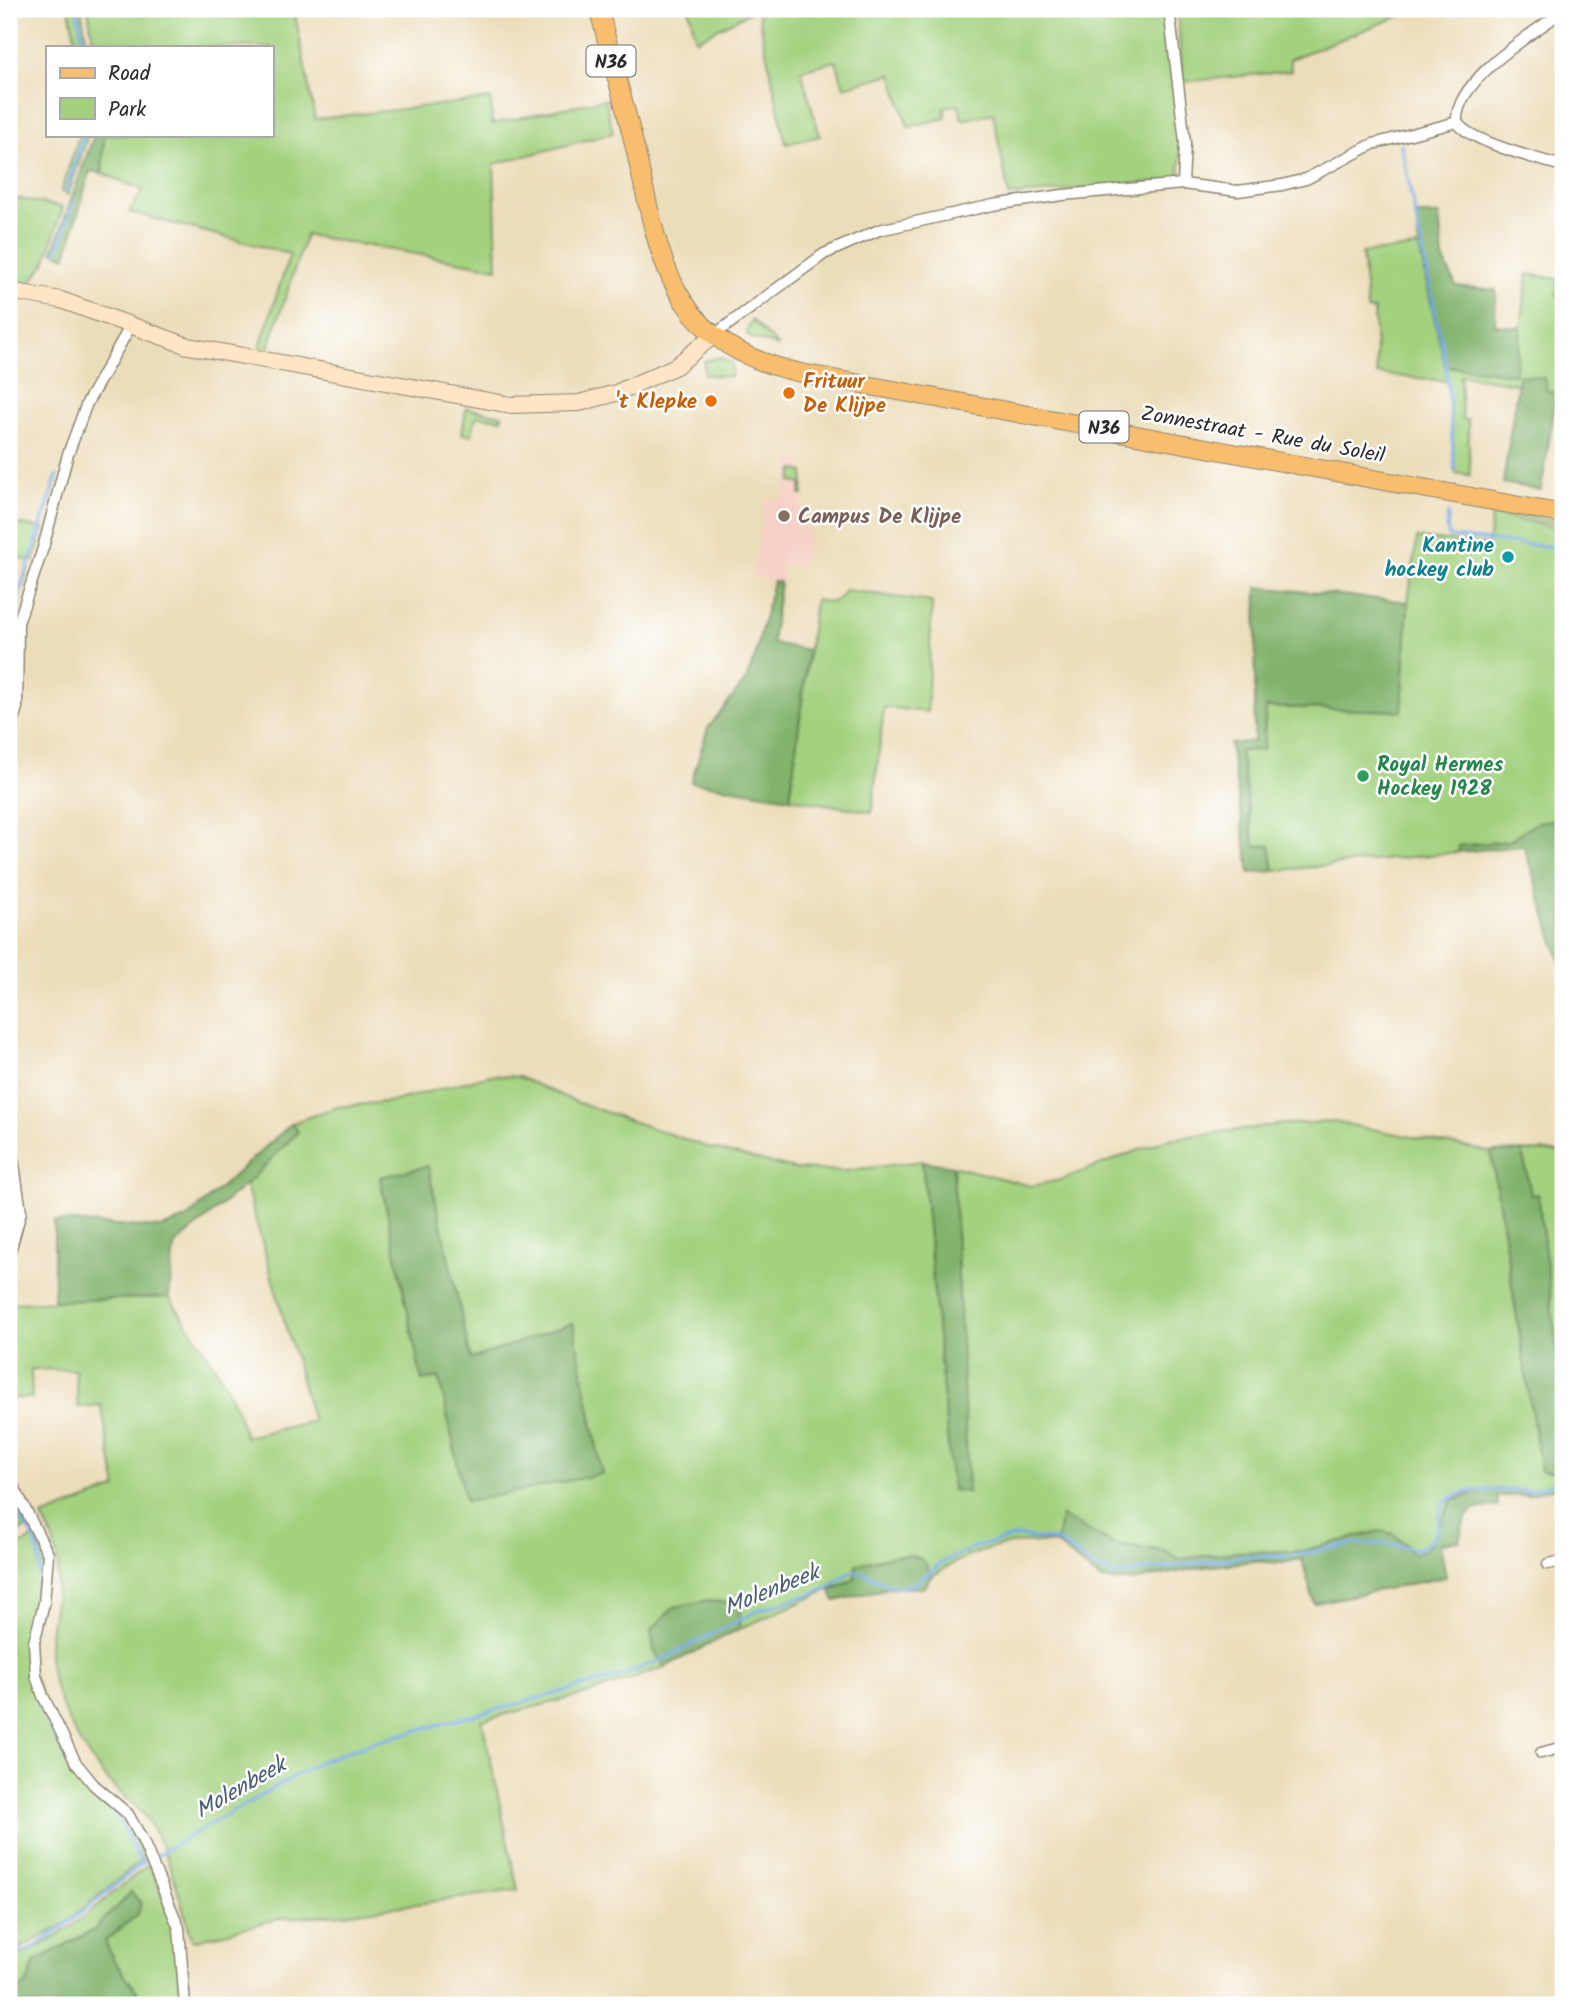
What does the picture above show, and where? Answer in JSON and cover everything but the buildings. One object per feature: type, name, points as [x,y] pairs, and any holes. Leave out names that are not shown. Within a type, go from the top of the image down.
[{"type":"main road","name":"N36","points":[[599,9],[665,271],[696,317],[714,335]]},
{"type":"main road","name":"Zonnestraat - Rue du Soleil","points":[[714,335],[752,357],[786,369],[1563,514]]},
{"type":"street","points":[[1169,9],[1185,142],[1183,184]]},
{"type":"street","points":[[1563,11],[1484,73],[1458,106],[1457,122],[1461,129],[1478,137],[1563,166]]},
{"type":"street","points":[[9,291],[61,300],[188,346],[511,405],[579,402],[616,393],[676,366],[824,254],[879,230],[1028,199],[1183,184],[1238,191],[1282,185],[1306,179],[1373,144],[1457,122]]},
{"type":"street","points":[[9,732],[17,708],[18,623],[43,548],[68,454],[87,402],[131,325]]},
{"type":"street","points":[[9,1131],[21,1212],[9,1255]]},
{"type":"street","points":[[9,1477],[48,1554],[44,1603],[34,1642],[36,1676],[76,1763],[94,1785],[128,1814],[148,1852],[183,1944],[185,2005]]},
{"type":"street","points":[[1548,1564],[1563,1561]]},
{"type":"street","points":[[1541,1753],[1563,1747]]},
{"type":"shaded area","name":"Campus De Klijpe","points":[[792,458],[803,461],[804,472],[794,469],[791,482],[802,484],[801,509],[804,510],[808,533],[803,562],[800,566],[783,564],[780,582],[752,576],[766,499],[781,501]]},
{"type":"green space","points":[[69,9],[81,9],[88,46],[77,46]]},
{"type":"green space","points":[[88,9],[294,9],[315,119],[491,99],[492,124],[605,99],[613,133],[494,164],[497,268],[306,235],[268,349],[260,347],[290,254],[129,212],[143,190],[102,173],[104,136],[273,136],[273,46],[94,46]]},
{"type":"green space","points":[[689,9],[756,9],[696,40]]},
{"type":"green space","points":[[757,9],[1165,9],[1182,126],[1180,175],[1173,180],[1009,196],[993,113],[962,120],[959,105],[944,107],[946,118],[908,127],[892,74],[844,87],[836,61],[801,70],[820,136],[786,144]]},
{"type":"green space","points":[[1177,9],[1418,9],[1290,59],[1291,71],[1183,82]]},
{"type":"green space","points":[[79,136],[88,136],[68,195],[61,192]]},
{"type":"green space","points":[[94,136],[104,136],[102,173],[90,171],[66,257],[53,252]]},
{"type":"green space","points":[[9,197],[63,207],[45,263],[31,282],[9,282]]},
{"type":"green space","points":[[1416,215],[1439,215],[1443,258],[1456,286],[1496,290],[1495,325],[1521,328],[1515,374],[1445,366],[1419,247]]},
{"type":"green space","points":[[1419,247],[1445,365],[1515,374],[1528,274],[1559,279],[1556,295],[1563,298],[1563,381],[1559,381],[1557,393],[1547,392],[1519,375],[1517,384],[1460,375],[1462,419],[1468,420],[1470,475],[1455,473],[1447,381],[1377,374],[1374,310],[1367,310],[1362,253]]},
{"type":"green space","points":[[752,320],[779,347],[748,337],[747,330]]},
{"type":"green space","points":[[719,357],[732,363],[731,377],[704,374],[704,361]]},
{"type":"green space","points":[[1519,375],[1544,378],[1547,391],[1557,393],[1541,490],[1503,483]]},
{"type":"green space","points":[[466,408],[502,415],[502,419],[477,416],[471,435],[462,434]]},
{"type":"green space","points":[[794,469],[804,472],[803,495],[800,495],[802,484],[791,482]]},
{"type":"green space","points":[[1493,507],[1563,521],[1563,526],[1492,512]]},
{"type":"green space","points":[[1492,515],[1563,529],[1563,819],[1538,822],[1509,841],[1459,846],[1459,852],[1274,871],[1270,845],[1254,847],[1240,751],[1263,749],[1266,707],[1402,711],[1408,602],[1417,538],[1488,545]]},
{"type":"green space","points":[[9,523],[44,528],[34,561],[9,556]]},
{"type":"green space","points":[[773,581],[780,582],[772,643],[808,650],[790,798],[691,782],[708,728],[746,680],[755,657]]},
{"type":"green space","points":[[1257,587],[1408,602],[1402,711],[1266,707],[1263,750],[1240,751],[1254,846],[1270,845],[1274,871],[1250,873],[1230,744],[1254,741]]},
{"type":"green space","points":[[845,590],[932,602],[927,712],[884,707],[872,812],[790,798],[815,600],[833,602]]},
{"type":"green space","points":[[1563,819],[1563,970],[1524,846],[1459,852],[1458,846],[1509,841],[1538,822]]},
{"type":"green space","points":[[490,1075],[519,1077],[576,1102],[710,1148],[794,1169],[843,1171],[922,1161],[952,1489],[968,1492],[953,1166],[1031,1186],[1060,1180],[1168,1139],[1284,1124],[1334,1122],[1491,1152],[1541,1471],[1551,1472],[1563,1468],[1563,1485],[1528,1495],[1527,1490],[1466,1494],[1452,1500],[1427,1549],[1414,1555],[1406,1544],[1380,1531],[1302,1551],[1234,1552],[1183,1560],[1165,1551],[1115,1545],[1061,1517],[1057,1544],[1023,1543],[991,1548],[960,1560],[931,1577],[926,1566],[911,1556],[901,1555],[857,1564],[854,1579],[739,1629],[740,1611],[654,1651],[665,1667],[591,1693],[482,1720],[518,1890],[344,1914],[282,1918],[193,1941],[169,1864],[156,1834],[145,1816],[114,1787],[87,1753],[72,1728],[55,1687],[49,1643],[57,1562],[53,1540],[42,1517],[117,1488],[101,1405],[78,1407],[75,1370],[31,1369],[32,1398],[10,1398],[9,1303],[169,1297],[223,1381],[245,1437],[313,1421],[245,1182],[298,1132],[292,1123],[337,1107],[395,1101]],"holes":[[[427,1167],[471,1359],[466,1502],[439,1377],[422,1381],[380,1177]]]},
{"type":"green space","points":[[292,1123],[298,1132],[254,1177],[174,1246],[169,1297],[54,1301],[54,1221],[161,1228],[186,1219]]},
{"type":"green space","points":[[1522,1151],[1563,1152],[1563,1401],[1538,1194],[1531,1196]]},
{"type":"green space","points":[[1522,1151],[1531,1195],[1538,1194],[1563,1401],[1563,1468],[1551,1472],[1541,1471],[1491,1152]]},
{"type":"green space","points":[[922,1161],[953,1166],[968,1492],[952,1490]]},
{"type":"green space","points":[[428,1166],[471,1359],[573,1323],[602,1474],[466,1502],[439,1377],[422,1381],[380,1177]]},
{"type":"green space","points":[[9,1168],[12,1169],[16,1214],[9,1246]]},
{"type":"green space","points":[[9,1485],[32,1525],[9,1537]]},
{"type":"green space","points":[[1489,1489],[1527,1490],[1528,1495],[1497,1496],[1498,1506],[1474,1510],[1466,1517],[1459,1541],[1440,1543],[1446,1577],[1314,1603],[1302,1559],[1282,1563],[1254,1561],[1197,1568],[1132,1581],[1109,1581],[1100,1579],[1057,1544],[1061,1516],[1115,1545],[1165,1551],[1179,1559],[1234,1552],[1302,1551],[1380,1531],[1394,1534],[1414,1554],[1427,1549],[1452,1500]]},
{"type":"green space","points":[[37,1536],[45,1561],[40,1604],[27,1650],[31,1671],[78,1776],[125,1815],[143,1859],[62,1926],[9,1954],[9,1551]]},
{"type":"green space","points":[[897,1555],[920,1558],[923,1561],[931,1577],[923,1588],[888,1588],[835,1601],[831,1591],[854,1579],[857,1564]]},
{"type":"green space","points":[[709,1600],[734,1604],[740,1611],[739,1629],[665,1667],[654,1651],[651,1630],[674,1607]]},
{"type":"green space","points":[[150,1864],[175,1929],[181,2005],[135,2005],[138,1993],[113,1959],[105,1941],[138,1914],[141,1903],[131,1892],[94,1930],[35,1961],[27,1984],[13,1993],[9,1991],[9,1959],[28,1952],[65,1931]]},
{"type":"green space","points":[[131,1892],[141,1903],[138,1914],[105,1941],[113,1959],[138,1993],[135,2005],[9,2005],[9,1991],[14,1993],[27,1984],[35,1961],[94,1930]]},
{"type":"waterway","points":[[77,9],[84,46]]},
{"type":"waterway","points":[[66,190],[84,136]]},
{"type":"waterway","points":[[1401,144],[1446,366],[1455,471]]},
{"type":"waterway","points":[[57,253],[73,202]]},
{"type":"waterway","points":[[9,647],[13,614],[57,476]]},
{"type":"waterway","points":[[1448,514],[1447,530],[1450,537],[1563,548]]},
{"type":"waterway","points":[[9,668],[9,701]]},
{"type":"waterway","points":[[9,1231],[14,1198]]},
{"type":"waterway","name":"Molenbeek","points":[[9,1956],[31,1950],[141,1864],[321,1761],[377,1741],[618,1677],[665,1658],[759,1610],[827,1589],[850,1572],[865,1573],[887,1585],[902,1587],[914,1584],[943,1562],[975,1547],[1019,1536],[1060,1542],[1090,1565],[1113,1575],[1246,1556],[1287,1557],[1351,1544],[1389,1544],[1417,1549],[1428,1543],[1437,1532],[1441,1507],[1460,1494],[1484,1490],[1532,1490],[1563,1478]]},
{"type":"waterway","points":[[9,1496],[13,1509],[35,1539],[40,1561],[37,1603],[24,1653],[39,1705],[74,1774],[117,1815],[141,1864]]},
{"type":"place","name":"Frituur De Klijpe","points":[[789,393]]},
{"type":"place","name":"'t Klepke","points":[[711,401]]},
{"type":"place","name":"Campus De Klijpe","points":[[784,516]]},
{"type":"place","name":"Kantine hockey club","points":[[1508,557]]},
{"type":"place","name":"Royal Hermes Hockey 1928","points":[[1363,776]]}]
